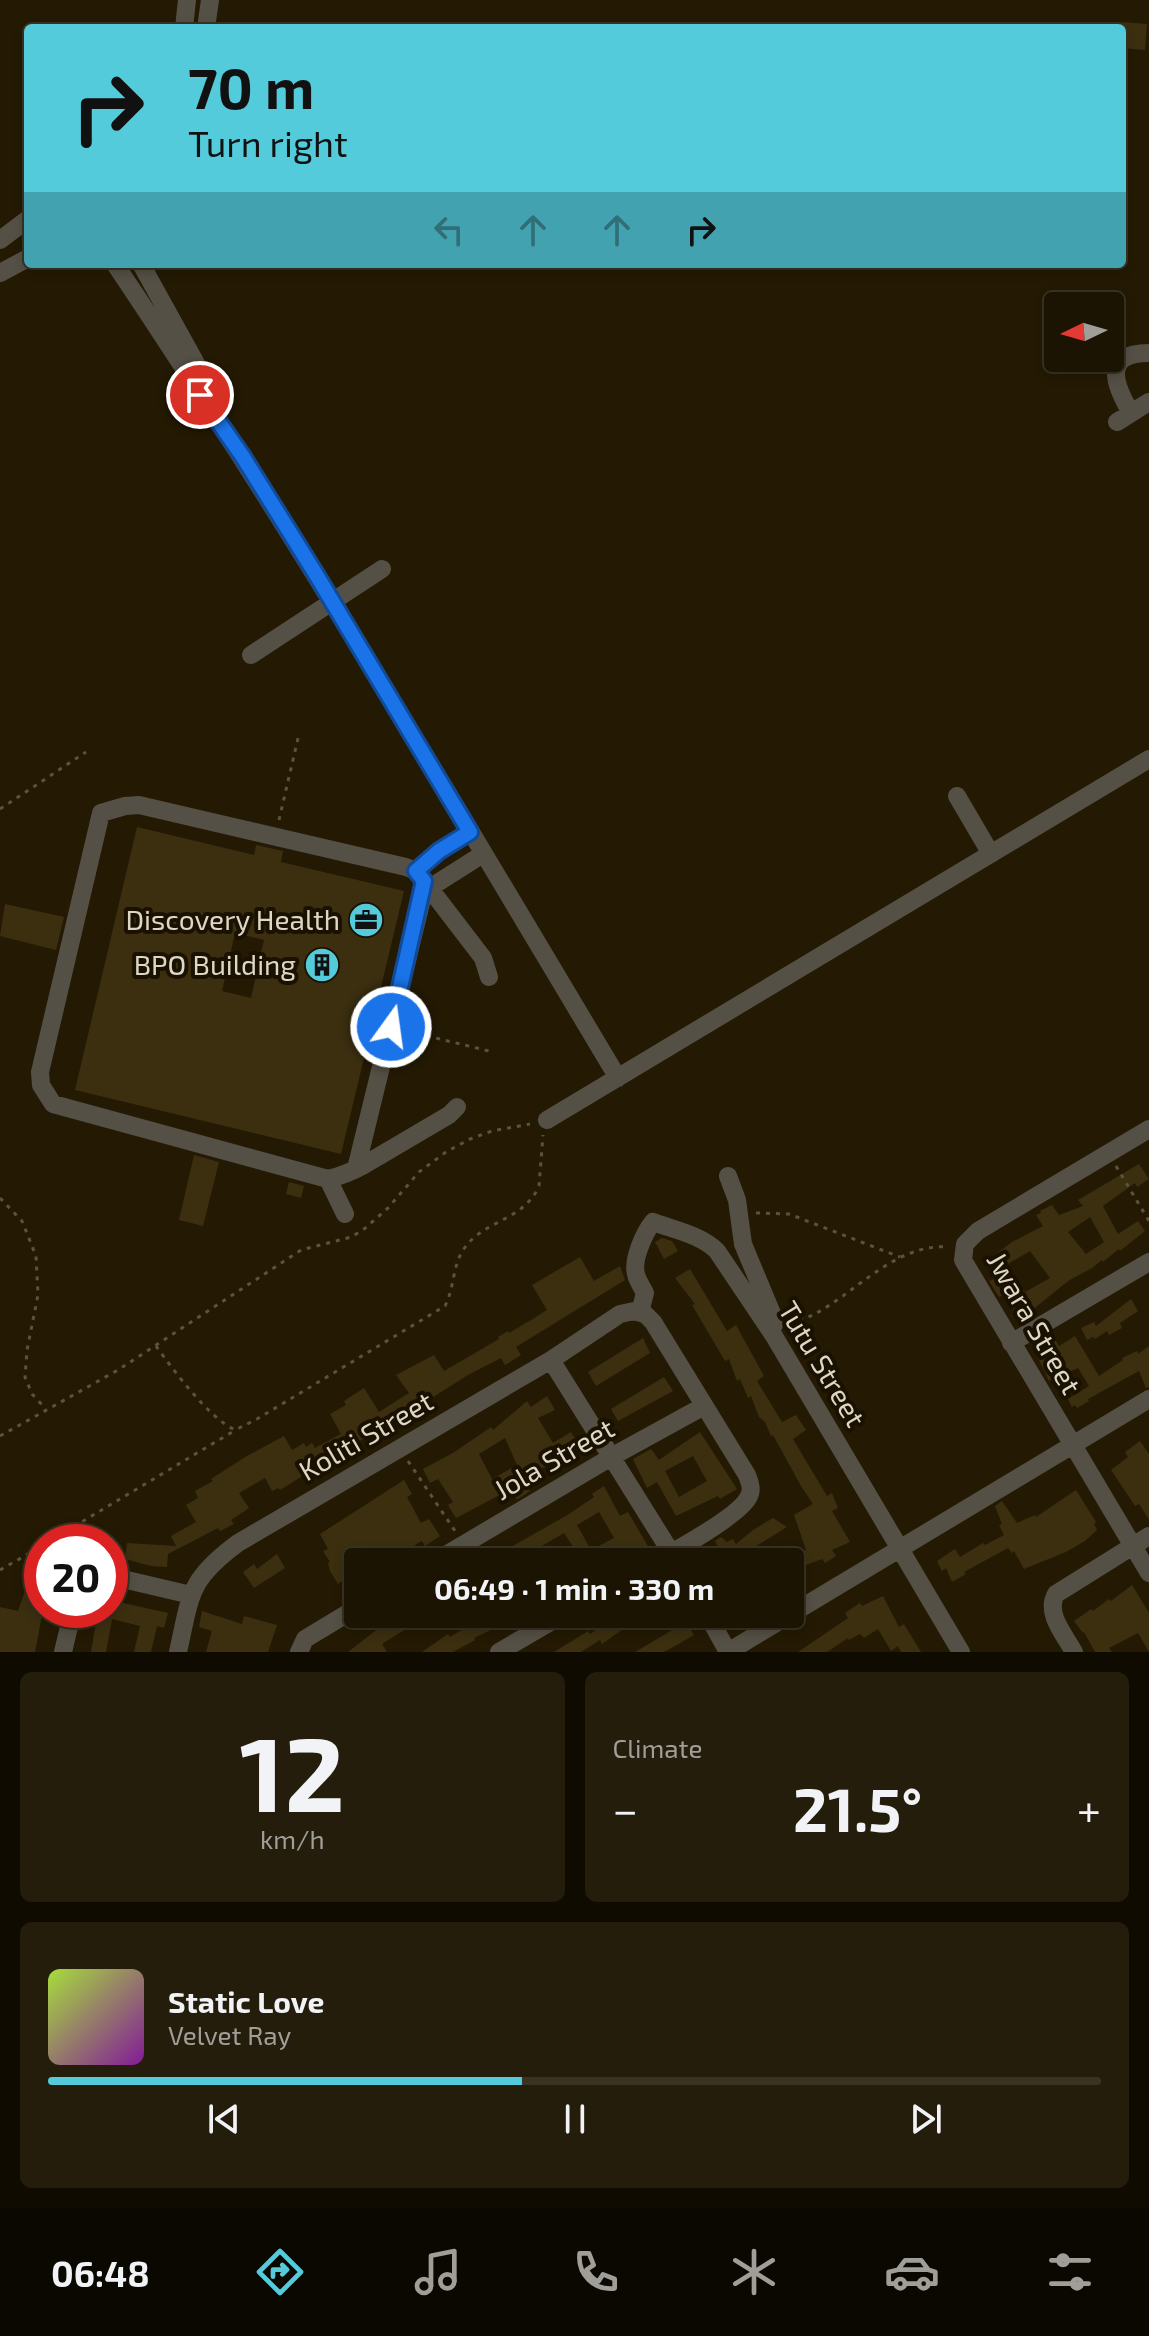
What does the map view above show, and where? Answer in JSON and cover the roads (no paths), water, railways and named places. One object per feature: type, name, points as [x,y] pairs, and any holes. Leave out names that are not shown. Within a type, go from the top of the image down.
[{"type":"street","points":[[184,24],[187,0]]},
{"type":"street","points":[[207,24],[210,0]]},
{"type":"street","points":[[0,240],[24,222]]},
{"type":"street","points":[[0,273],[24,260]]},
{"type":"street","points":[[118,268],[243,457],[332,600],[618,1078]]},
{"type":"street","points":[[143,268],[198,366],[243,457]]},
{"type":"street","points":[[1149,353],[1130,355],[1121,361],[1115,374],[1124,418],[1149,402]]},
{"type":"street","points":[[251,655],[382,569]]},
{"type":"street","points":[[547,1120],[1149,759]]},
{"type":"street","points":[[957,796],[991,854]]},
{"type":"street","points":[[457,1107],[449,1115],[356,1169],[328,1179],[53,1104],[41,1085],[40,1072],[101,813],[139,805],[275,835],[424,880],[483,958],[489,977]]},
{"type":"street","points":[[356,1169],[424,880],[439,851],[470,832]]},
{"type":"street","points":[[424,880],[483,854]]},
{"type":"street","name":"Jwara Street","points":[[1149,1129],[978,1231],[965,1244],[963,1252],[965,1267],[1072,1446],[1141,1541],[1149,1573]]},
{"type":"street","points":[[728,1176],[737,1200],[743,1244],[773,1316],[774,1330]]},
{"type":"street","points":[[328,1179],[345,1214]]},
{"type":"street","name":"Tutu Street","points":[[637,1312],[645,1293],[635,1274],[635,1266],[653,1222],[710,1244],[774,1330],[961,1652]]},
{"type":"street","points":[[1011,1343],[1149,1262]]},
{"type":"street","points":[[637,1312],[653,1322],[747,1475],[751,1489],[749,1497],[733,1512],[683,1548]]},
{"type":"street","name":"Koliti Street","points":[[178,1652],[191,1595],[205,1570],[238,1543],[551,1360],[620,1314],[637,1312]]},
{"type":"street","points":[[551,1360],[613,1456],[662,1548]]},
{"type":"street","points":[[715,1628],[728,1652],[1149,1399]]},
{"type":"street","name":"Jola Street","points":[[457,1548],[704,1406]]},
{"type":"street","points":[[1074,1652],[1053,1614],[1053,1599],[1061,1589],[1141,1541]]},
{"type":"street","points":[[128,1580],[191,1595]]},
{"type":"street","points":[[299,1652],[305,1639],[344,1615]]},
{"type":"street","points":[[63,1652],[69,1628]]},
{"type":"street","points":[[499,1652],[540,1628]]},
{"type":"place","name":"Discovery Health","points":[[366,920]]},
{"type":"place","name":"BPO Building","points":[[322,965]]}]
